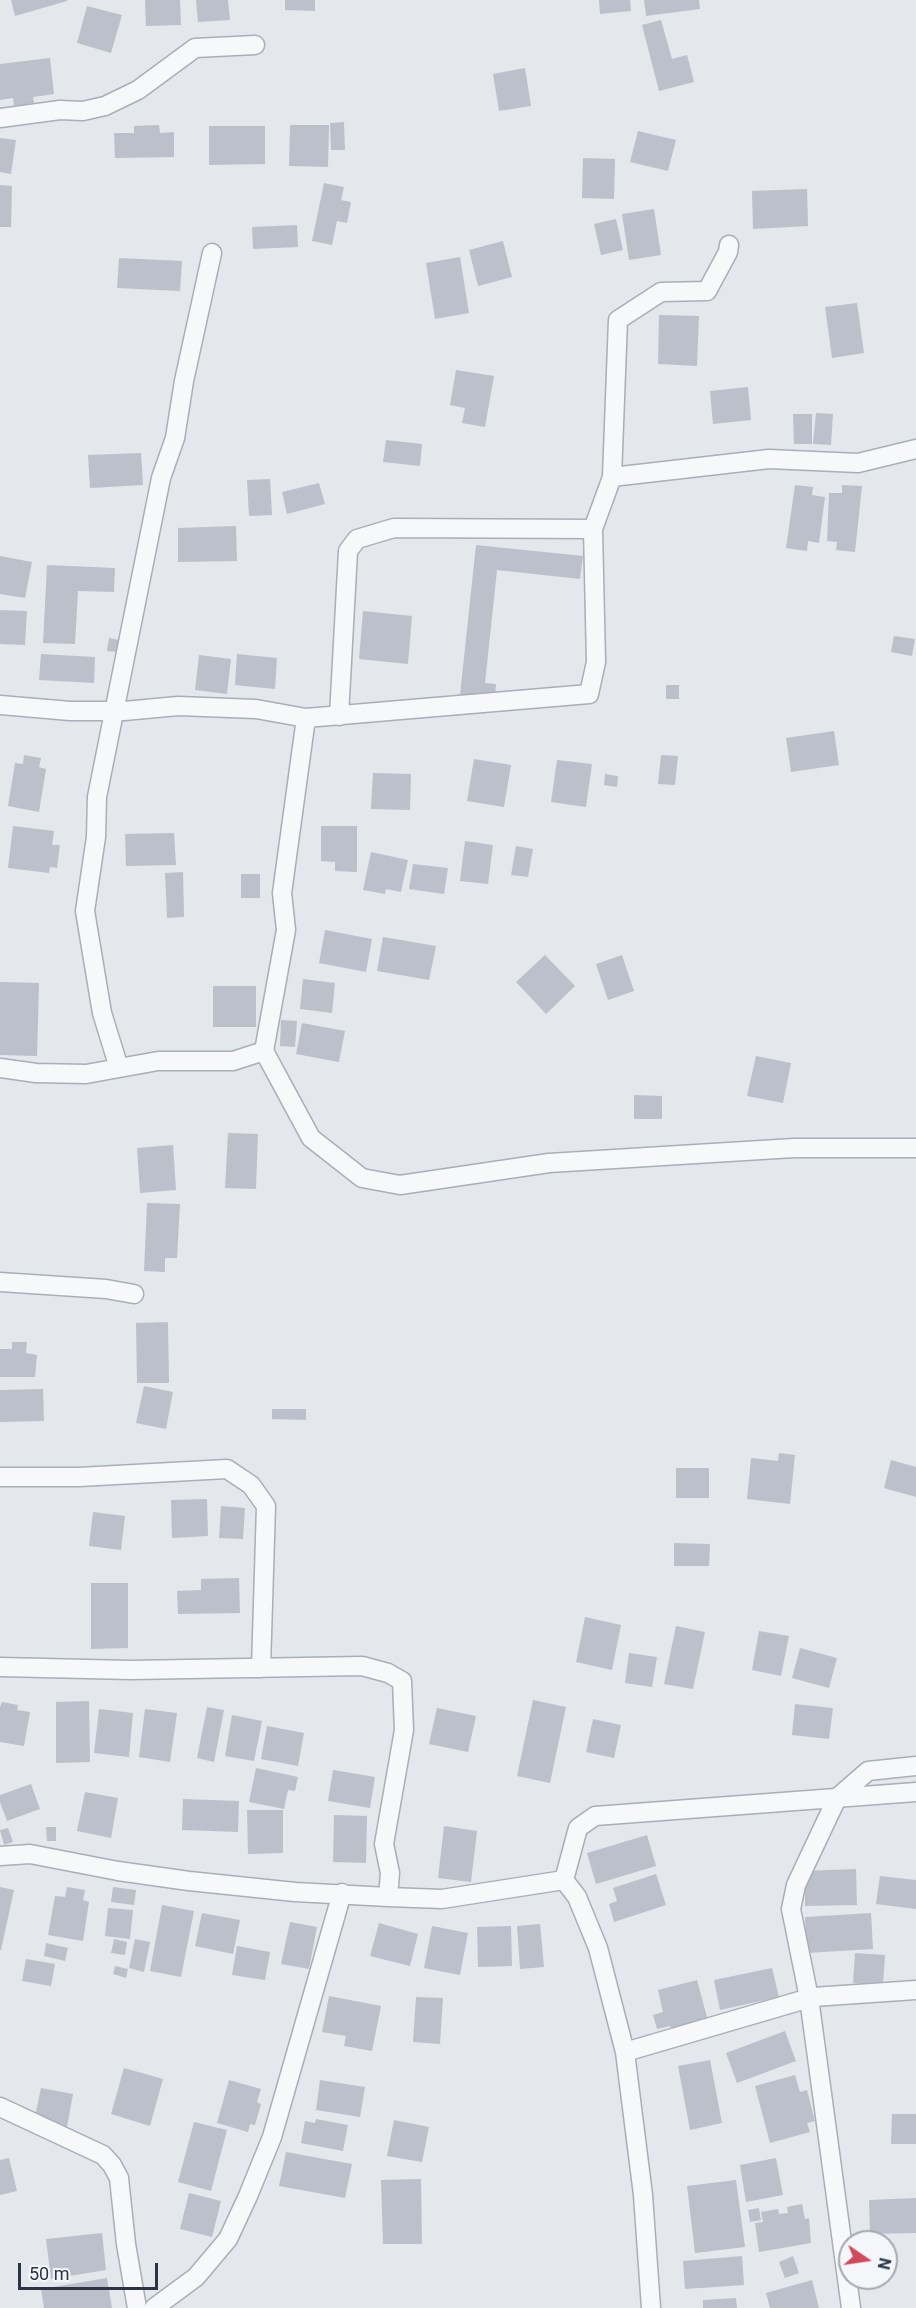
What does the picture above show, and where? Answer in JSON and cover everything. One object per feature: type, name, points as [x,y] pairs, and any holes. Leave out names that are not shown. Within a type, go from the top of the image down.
[{"type":"street","points":[[0,118],[60,111],[83,111],[105,106],[138,90],[195,48],[255,45]]},
{"type":"street","points":[[0,705],[58,710],[115,711],[178,706],[256,710],[306,718],[589,694],[596,662],[593,529],[612,477],[618,320],[661,292],[707,291],[728,252],[729,245]]},
{"type":"street","points":[[118,1068],[102,1013],[85,911],[96,837],[97,797],[161,478],[175,438],[184,381],[212,253]]},
{"type":"street","points":[[612,477],[769,459],[858,463],[916,449]]},
{"type":"street","points":[[339,716],[348,551],[357,538],[394,528],[593,529]]},
{"type":"street","points":[[306,718],[282,893],[286,930],[264,1052],[311,1137],[362,1178],[400,1185],[549,1163],[794,1148],[916,1148]]},
{"type":"street","points":[[0,1068],[36,1073],[86,1074],[158,1061],[233,1061],[264,1052]]},
{"type":"street","points":[[0,1282],[106,1289],[134,1294]]},
{"type":"street","points":[[0,1477],[79,1477],[227,1469],[250,1485],[266,1506],[261,1668]]},
{"type":"street","points":[[0,1667],[132,1670],[362,1666],[388,1673],[402,1681],[405,1730],[384,1844],[390,1873],[388,1897]]},
{"type":"street","points":[[851,2308],[809,1998],[791,1909],[796,1885],[837,1798],[868,1771],[916,1766]]},
{"type":"street","points":[[564,1880],[578,1828],[595,1816],[916,1792]]},
{"type":"street","points":[[0,1856],[30,1854],[118,1871],[189,1881],[295,1892],[388,1897],[442,1899],[564,1880]]},
{"type":"street","points":[[564,1880],[577,1897],[598,1948],[625,2052],[643,2195],[651,2308]]},
{"type":"street","points":[[154,2308],[196,2277],[228,2239],[248,2196],[272,2137],[342,1893]]},
{"type":"street","points":[[625,2052],[809,1998],[916,1990]]},
{"type":"street","points":[[0,2107],[103,2155],[112,2165],[119,2178],[126,2244],[137,2308]]},
{"type":"building","points":[[11,0],[67,0],[67,1],[15,16]]},
{"type":"building","points":[[145,0],[180,0],[181,25],[146,26]]},
{"type":"building","points":[[196,0],[228,0],[230,20],[198,22]]},
{"type":"building","points":[[285,0],[315,0],[315,11],[285,10]]},
{"type":"building","points":[[599,0],[630,0],[631,11],[600,14]]},
{"type":"building","points":[[644,0],[699,0],[700,9],[646,16]]},
{"type":"building","points":[[87,6],[122,15],[111,53],[77,43]]},
{"type":"building","points":[[661,20],[672,59],[687,55],[694,82],[659,91],[642,25]]},
{"type":"building","points":[[50,58],[54,94],[33,97],[34,103],[14,106],[13,98],[0,100],[0,64]]},
{"type":"building","points":[[525,68],[531,106],[499,111],[493,74]]},
{"type":"building","points":[[344,122],[345,150],[331,150],[330,123]]},
{"type":"building","points":[[159,125],[160,133],[174,132],[174,157],[115,158],[114,133],[134,133],[134,126]]},
{"type":"building","points":[[290,125],[329,125],[328,167],[289,166]]},
{"type":"building","points":[[209,126],[265,126],[265,164],[209,165]]},
{"type":"building","points":[[638,131],[676,140],[668,171],[630,162]]},
{"type":"building","points":[[0,138],[16,140],[11,174],[0,172]]},
{"type":"building","points":[[583,158],[615,159],[614,199],[582,198]]},
{"type":"building","points":[[324,183],[344,187],[341,200],[351,202],[347,223],[337,221],[332,245],[312,241]]},
{"type":"building","points":[[0,185],[12,186],[11,227],[0,227]]},
{"type":"building","points":[[807,189],[808,226],[753,229],[752,191]]},
{"type":"building","points":[[654,209],[661,255],[629,260],[622,214]]},
{"type":"building","points":[[616,219],[623,250],[601,255],[594,224]]},
{"type":"building","points":[[297,225],[298,247],[253,249],[252,227]]},
{"type":"building","points":[[503,241],[512,277],[478,286],[469,250]]},
{"type":"building","points":[[460,257],[469,313],[435,319],[426,263]]},
{"type":"building","points":[[119,258],[182,261],[180,291],[117,288]]},
{"type":"building","points":[[857,303],[864,353],[832,358],[825,307]]},
{"type":"building","points":[[659,315],[699,316],[697,366],[658,364]]},
{"type":"building","points":[[456,370],[494,376],[485,427],[462,423],[465,408],[450,405]]},
{"type":"building","points":[[748,387],[751,420],[713,424],[710,391]]},
{"type":"building","points":[[816,413],[833,414],[831,445],[813,444]]},
{"type":"building","points":[[793,414],[812,414],[812,444],[794,444]]},
{"type":"building","points":[[386,440],[422,444],[420,466],[383,462]]},
{"type":"building","points":[[141,453],[143,485],[90,488],[88,455]]},
{"type":"building","points":[[270,479],[272,515],[249,516],[247,480]]},
{"type":"building","points":[[319,483],[325,504],[287,514],[282,492]]},
{"type":"building","points":[[795,485],[813,487],[812,495],[825,497],[819,543],[808,541],[807,551],[786,548]]},
{"type":"building","points":[[842,485],[862,486],[855,552],[836,550],[837,542],[827,541],[829,493],[842,493]]},
{"type":"building","points":[[236,526],[237,561],[178,562],[178,528]]},
{"type":"building","points":[[476,545],[583,556],[580,579],[497,570],[485,683],[496,684],[495,699],[460,695]]},
{"type":"building","points":[[0,556],[32,562],[25,598],[0,594]]},
{"type":"building","points":[[47,565],[115,568],[114,592],[78,591],[75,644],[43,643]]},
{"type":"building","points":[[0,610],[27,611],[25,645],[0,644]]},
{"type":"building","points":[[363,611],[412,616],[408,664],[359,659]]},
{"type":"building","points":[[894,636],[915,639],[912,656],[891,652]]},
{"type":"building","points":[[109,638],[120,640],[119,652],[107,651]]},
{"type":"building","points":[[41,654],[95,657],[94,683],[39,680]]},
{"type":"building","points":[[237,654],[277,658],[275,689],[235,685]]},
{"type":"building","points":[[199,655],[231,659],[227,694],[195,690]]},
{"type":"building","points":[[666,685],[679,685],[679,699],[666,699]]},
{"type":"building","points":[[834,731],[839,765],[791,772],[786,738]]},
{"type":"building","points":[[24,755],[41,758],[39,767],[46,769],[39,812],[8,806],[15,763],[23,764]]},
{"type":"building","points":[[661,755],[678,756],[675,785],[658,784]]},
{"type":"building","points":[[474,759],[511,765],[504,807],[467,801]]},
{"type":"building","points":[[557,760],[592,764],[586,807],[551,802]]},
{"type":"building","points":[[373,773],[411,774],[410,810],[371,809]]},
{"type":"building","points":[[605,774],[618,776],[617,787],[604,785]]},
{"type":"building","points":[[13,826],[54,831],[52,845],[60,845],[57,868],[50,867],[49,873],[8,868]]},
{"type":"building","points":[[321,826],[357,826],[357,872],[335,871],[335,862],[321,861]]},
{"type":"building","points":[[174,833],[176,865],[126,866],[125,834]]},
{"type":"building","points":[[465,841],[493,845],[488,884],[460,881]]},
{"type":"building","points":[[516,846],[533,849],[528,877],[511,875]]},
{"type":"building","points":[[371,852],[408,860],[401,892],[386,889],[385,894],[363,890]]},
{"type":"building","points":[[413,864],[448,868],[444,894],[409,889]]},
{"type":"building","points":[[183,872],[184,917],[167,918],[165,873]]},
{"type":"building","points":[[241,874],[260,874],[260,898],[241,898]]},
{"type":"building","points":[[325,930],[372,939],[366,972],[319,963]]},
{"type":"building","points":[[383,937],[436,946],[429,980],[377,971]]},
{"type":"building","points":[[545,955],[575,986],[546,1014],[516,982]]},
{"type":"building","points":[[622,955],[634,991],[608,1000],[596,964]]},
{"type":"building","points":[[303,979],[335,983],[332,1013],[300,1009]]},
{"type":"building","points":[[0,982],[39,983],[37,1056],[0,1055]]},
{"type":"building","points":[[213,986],[256,986],[256,1027],[213,1027]]},
{"type":"building","points":[[281,1020],[297,1021],[295,1047],[280,1046]]},
{"type":"building","points":[[302,1023],[345,1031],[339,1062],[296,1054]]},
{"type":"building","points":[[756,1056],[791,1063],[783,1103],[747,1096]]},
{"type":"building","points":[[634,1095],[662,1096],[662,1119],[634,1119]]},
{"type":"building","points":[[228,1133],[258,1134],[256,1189],[225,1188]]},
{"type":"building","points":[[173,1145],[176,1190],[140,1193],[137,1148]]},
{"type":"building","points":[[147,1203],[180,1204],[177,1258],[165,1258],[165,1272],[144,1271]]},
{"type":"building","points":[[168,1322],[169,1383],[137,1383],[136,1323]]},
{"type":"building","points":[[12,1342],[27,1342],[26,1353],[37,1355],[35,1377],[0,1377],[0,1349],[12,1349]]},
{"type":"building","points":[[144,1386],[173,1392],[166,1429],[136,1423]]},
{"type":"building","points":[[43,1389],[44,1421],[0,1422],[0,1390]]},
{"type":"building","points":[[272,1409],[306,1409],[306,1420],[272,1419]]},
{"type":"building","points":[[779,1453],[795,1455],[790,1504],[747,1499],[751,1458],[778,1461]]},
{"type":"building","points":[[891,1460],[916,1467],[916,1497],[884,1488]]},
{"type":"building","points":[[676,1468],[709,1468],[709,1498],[676,1498]]},
{"type":"building","points":[[207,1499],[208,1536],[172,1538],[171,1500]]},
{"type":"building","points":[[221,1506],[245,1508],[243,1539],[219,1538]]},
{"type":"building","points":[[93,1512],[125,1516],[121,1550],[89,1546]]},
{"type":"building","points":[[674,1543],[710,1544],[709,1566],[674,1566]]},
{"type":"building","points":[[239,1578],[240,1613],[178,1614],[177,1591],[201,1590],[201,1579]]},
{"type":"building","points":[[91,1583],[128,1583],[128,1648],[91,1649]]},
{"type":"building","points":[[585,1617],[621,1625],[612,1670],[576,1662]]},
{"type":"building","points":[[676,1626],[705,1632],[693,1689],[664,1684]]},
{"type":"building","points":[[759,1631],[789,1636],[781,1676],[752,1670]]},
{"type":"building","points":[[800,1648],[837,1658],[829,1688],[792,1678]]},
{"type":"building","points":[[629,1653],[657,1657],[652,1687],[625,1683]]},
{"type":"building","points":[[533,1700],[566,1707],[550,1783],[517,1776]]},
{"type":"building","points":[[89,1701],[90,1762],[56,1763],[56,1702]]},
{"type":"building","points":[[2,1702],[18,1705],[17,1710],[30,1712],[24,1746],[0,1742]]},
{"type":"building","points":[[795,1704],[833,1708],[829,1739],[792,1735]]},
{"type":"building","points":[[207,1707],[224,1710],[214,1762],[197,1758]]},
{"type":"building","points":[[437,1708],[476,1716],[468,1752],[429,1744]]},
{"type":"building","points":[[99,1709],[133,1713],[129,1757],[94,1753]]},
{"type":"building","points":[[145,1709],[177,1713],[170,1762],[139,1757]]},
{"type":"building","points":[[232,1715],[262,1721],[254,1761],[225,1756]]},
{"type":"building","points":[[593,1719],[621,1725],[614,1758],[586,1752]]},
{"type":"building","points":[[267,1726],[304,1733],[298,1766],[261,1759]]},
{"type":"building","points":[[256,1768],[298,1777],[295,1791],[288,1790],[284,1809],[249,1802]]},
{"type":"building","points":[[333,1770],[375,1777],[370,1808],[328,1801]]},
{"type":"building","points":[[31,1784],[40,1809],[7,1821],[0,1802],[0,1795]]},
{"type":"building","points":[[85,1792],[118,1798],[111,1838],[77,1831]]},
{"type":"building","points":[[183,1799],[239,1801],[238,1832],[182,1830]]},
{"type":"building","points":[[247,1810],[283,1810],[283,1853],[248,1854]]},
{"type":"building","points":[[334,1815],[367,1816],[366,1863],[333,1862]]},
{"type":"building","points":[[444,1826],[477,1831],[471,1882],[438,1878]]},
{"type":"building","points":[[46,1827],[56,1827],[56,1841],[47,1841]]},
{"type":"building","points":[[8,1828],[13,1842],[4,1845],[0,1830]]},
{"type":"building","points":[[647,1835],[656,1866],[596,1884],[587,1853]]},
{"type":"building","points":[[856,1869],[857,1905],[805,1906],[805,1871]]},
{"type":"building","points":[[656,1874],[666,1905],[614,1922],[609,1904],[617,1901],[613,1888]]},
{"type":"building","points":[[880,1876],[916,1880],[916,1909],[876,1904]]},
{"type":"building","points":[[0,1887],[14,1890],[1,1950],[0,1950]]},
{"type":"building","points":[[67,1887],[85,1890],[83,1900],[89,1902],[83,1941],[48,1935],[55,1896],[65,1897]]},
{"type":"building","points":[[113,1887],[136,1890],[134,1905],[111,1902]]},
{"type":"building","points":[[162,1905],[194,1911],[181,1977],[150,1971]]},
{"type":"building","points":[[108,1908],[133,1910],[130,1939],[105,1936]]},
{"type":"building","points":[[202,1913],[240,1920],[233,1954],[195,1946]]},
{"type":"building","points":[[871,1913],[873,1949],[806,1953],[805,1917]]},
{"type":"building","points":[[290,1922],[317,1927],[309,1969],[281,1964]]},
{"type":"building","points":[[379,1923],[418,1934],[410,1966],[370,1956]]},
{"type":"building","points":[[540,1924],[544,1967],[520,1969],[517,1926]]},
{"type":"building","points":[[432,1926],[468,1933],[460,1975],[424,1968]]},
{"type":"building","points":[[511,1926],[512,1966],[478,1967],[477,1927]]},
{"type":"building","points":[[114,1939],[127,1942],[125,1955],[111,1953]]},
{"type":"building","points":[[135,1939],[150,1942],[144,1972],[129,1968]]},
{"type":"building","points":[[46,1943],[68,1948],[65,1961],[44,1956]]},
{"type":"building","points":[[237,1946],[270,1952],[265,1980],[232,1975]]},
{"type":"building","points":[[855,1953],[885,1955],[883,1985],[853,1983]]},
{"type":"building","points":[[26,1959],[55,1964],[51,1986],[22,1981]]},
{"type":"building","points":[[115,1966],[128,1969],[126,1978],[113,1974]]},
{"type":"building","points":[[772,1968],[779,1997],[720,2010],[714,1980]]},
{"type":"building","points":[[697,1980],[708,2021],[672,2030],[670,2026],[657,2029],[653,2015],[663,2012],[658,1990]]},
{"type":"building","points":[[329,1996],[381,2006],[372,2051],[344,2046],[346,2036],[322,2032]]},
{"type":"building","points":[[416,1997],[443,1998],[440,2044],[413,2042]]},
{"type":"building","points":[[785,2031],[796,2061],[737,2083],[726,2053]]},
{"type":"building","points":[[710,2060],[722,2123],[690,2130],[678,2066]]},
{"type":"building","points":[[124,2068],[163,2079],[150,2126],[111,2114]]},
{"type":"building","points":[[795,2075],[800,2092],[807,2090],[815,2121],[807,2123],[810,2132],[770,2143],[755,2086]]},
{"type":"building","points":[[229,2080],[261,2089],[257,2102],[261,2104],[255,2125],[250,2124],[248,2132],[217,2123]]},
{"type":"building","points":[[320,2080],[365,2087],[360,2117],[316,2110]]},
{"type":"building","points":[[41,2088],[73,2094],[67,2127],[34,2121]]},
{"type":"building","points":[[892,2114],[916,2114],[916,2144],[891,2144]]},
{"type":"building","points":[[316,2119],[348,2125],[343,2151],[301,2143],[305,2121],[315,2123]]},
{"type":"building","points":[[394,2120],[429,2127],[422,2162],[387,2156]]},
{"type":"building","points":[[194,2122],[227,2130],[211,2191],[178,2182]]},
{"type":"building","points":[[286,2152],[352,2164],[345,2198],[279,2186]]},
{"type":"building","points":[[9,2158],[17,2191],[0,2195],[0,2160]]},
{"type":"building","points":[[776,2158],[783,2195],[746,2202],[740,2165]]},
{"type":"building","points":[[421,2179],[422,2244],[383,2244],[381,2180]]},
{"type":"building","points":[[736,2180],[745,2247],[695,2253],[687,2186]]},
{"type":"building","points":[[189,2193],[221,2201],[212,2237],[180,2229]]},
{"type":"building","points":[[916,2198],[916,2233],[898,2233],[898,2230],[870,2230],[869,2200]]},
{"type":"building","points":[[802,2204],[805,2219],[809,2218],[811,2243],[759,2252],[755,2223],[763,2222],[761,2212],[778,2209],[779,2214],[788,2213],[787,2207]]},
{"type":"building","points":[[759,2208],[761,2220],[750,2222],[748,2210]]},
{"type":"building","points":[[102,2233],[106,2270],[51,2279],[46,2239]]},
{"type":"building","points":[[742,2256],[744,2285],[685,2289],[683,2261]]},
{"type":"building","points":[[793,2256],[799,2273],[785,2278],[779,2262]]},
{"type":"building","points":[[107,2278],[112,2308],[44,2308],[41,2289]]},
{"type":"building","points":[[812,2280],[819,2308],[770,2308],[766,2293]]},
{"type":"building","points":[[736,2298],[737,2308],[703,2308],[703,2300]]}]
